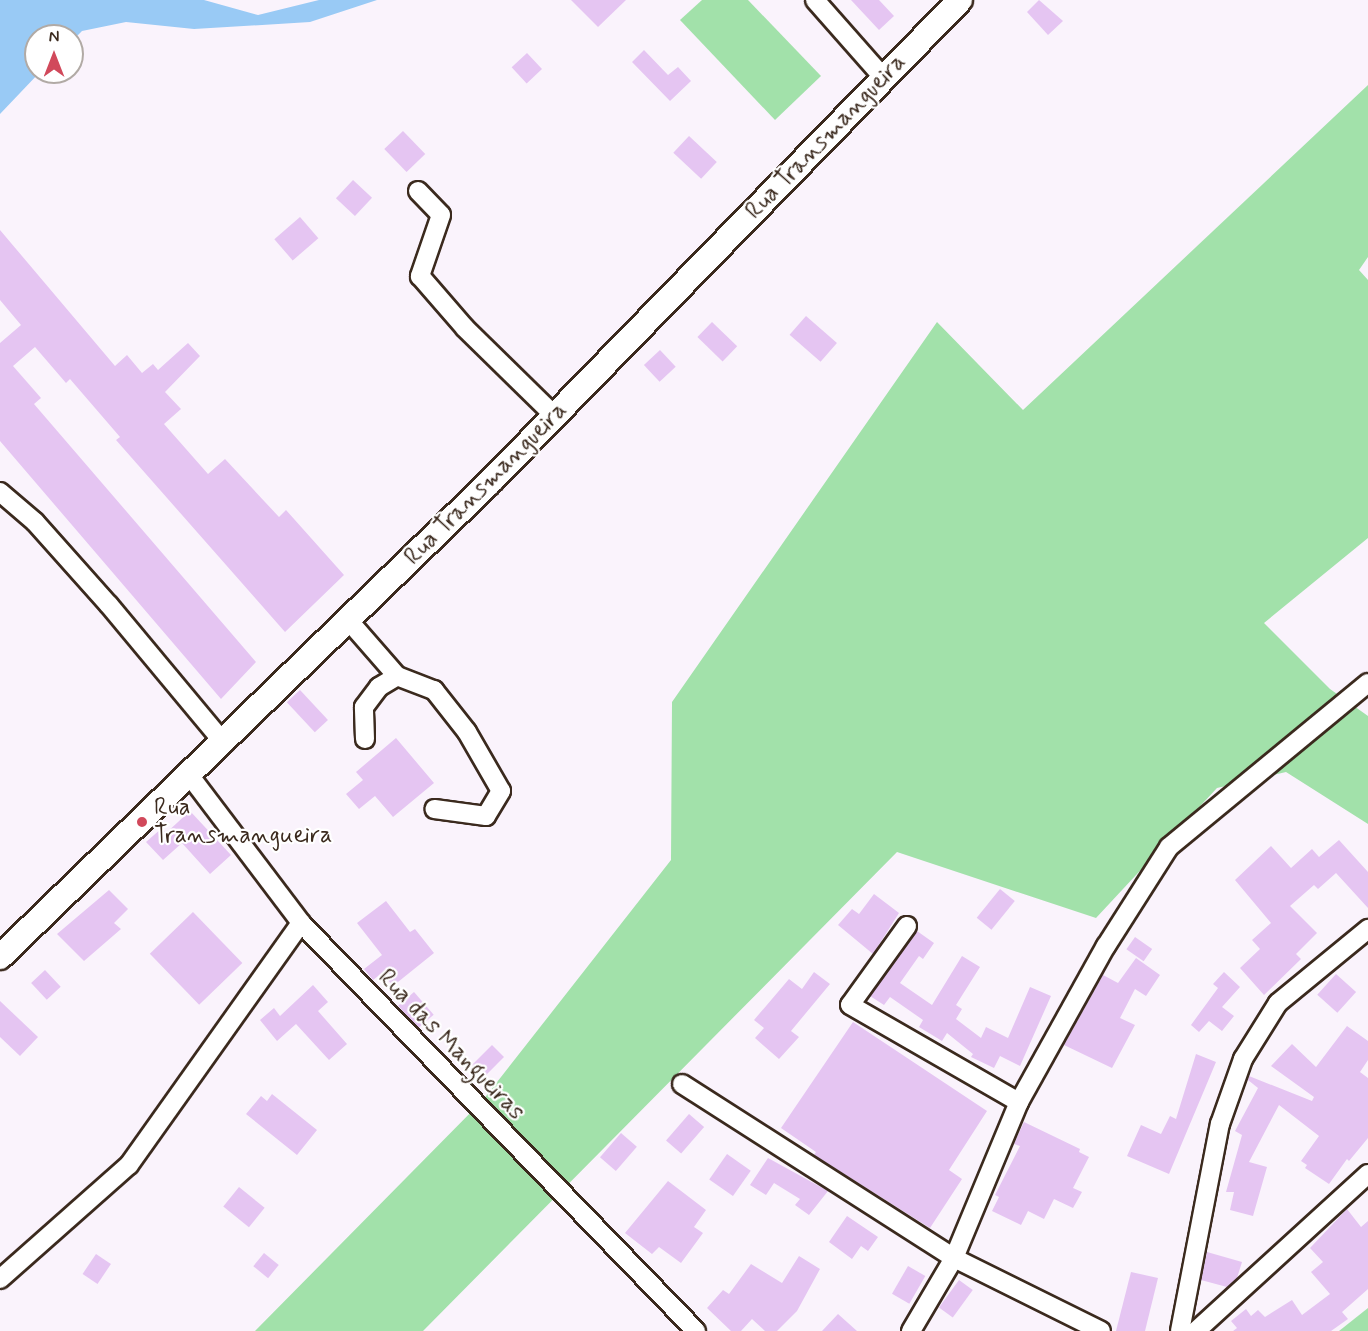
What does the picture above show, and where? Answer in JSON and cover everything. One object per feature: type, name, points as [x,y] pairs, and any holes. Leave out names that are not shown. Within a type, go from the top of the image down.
[{"type":"street","points":[[815,0],[883,77]]},
{"type":"street","name":"Rua Transmangueira","points":[[0,957],[224,743],[555,416],[960,0]]},
{"type":"street","points":[[418,191],[441,215],[420,276],[465,328],[555,416]]},
{"type":"street","points":[[0,492],[35,522],[110,605],[224,743]]},
{"type":"street","points":[[349,621],[397,676],[434,690],[467,732],[501,791],[486,816],[434,809]]},
{"type":"street","points":[[365,739],[364,708],[379,687],[397,676]]},
{"type":"street","points":[[912,1331],[954,1258],[1019,1102],[1106,946],[1169,847],[1368,683]]},
{"type":"street","name":"Rua das Mangueiras","points":[[190,776],[301,923],[696,1331]]},
{"type":"street","points":[[0,1279],[129,1165],[301,923]]},
{"type":"street","points":[[907,926],[850,1005],[1019,1102]]},
{"type":"street","points":[[1180,1331],[1220,1124],[1243,1059],[1278,1003],[1368,929]]},
{"type":"street","points":[[682,1084],[954,1258],[1101,1331]]},
{"type":"street","points":[[1196,1331],[1368,1174]]},
{"type":"green space","points":[[702,0],[748,0],[821,76],[775,120],[680,20]]},
{"type":"green space","points":[[1368,85],[1368,257],[1359,270],[1368,280],[1368,538],[1264,623],[1330,689],[1368,716],[1368,824],[1286,772],[1217,788],[1096,918],[897,852],[423,1331],[255,1331],[483,1100],[671,860],[672,702],[937,322],[1023,410]]},
{"type":"green space","points":[[1368,1308],[1368,1331],[1339,1331]]},
{"type":"water","points":[[0,0],[204,0],[258,15],[319,0],[377,0],[310,22],[194,29],[126,22],[84,31],[84,24],[24,24],[24,84],[29,84],[0,114]]},
{"type":"building","points":[[571,0],[626,0],[598,27]]},
{"type":"building","points":[[851,0],[879,0],[894,16],[879,30]]},
{"type":"building","points":[[1039,0],[1063,21],[1048,35],[1027,12]]},
{"type":"building","points":[[644,50],[668,75],[678,67],[691,81],[670,101],[632,62]]},
{"type":"building","points":[[527,53],[542,69],[527,83],[512,67]]},
{"type":"building","points":[[403,131],[425,154],[407,172],[384,149]]},
{"type":"building","points":[[689,136],[717,162],[701,179],[673,153]]},
{"type":"building","points":[[353,180],[372,198],[355,216],[336,198]]},
{"type":"building","points":[[300,217],[318,238],[293,260],[274,239]]},
{"type":"building","points":[[0,230],[115,366],[127,355],[142,373],[153,364],[158,370],[188,343],[200,356],[165,392],[181,409],[164,424],[208,474],[225,459],[279,517],[286,510],[344,575],[285,632],[116,440],[120,437],[70,379],[66,383],[35,347],[13,366],[41,398],[34,404],[256,662],[221,699],[0,441],[0,343],[21,325],[0,300]]},
{"type":"building","points":[[806,316],[837,343],[821,362],[790,335]]},
{"type":"building","points":[[712,322],[737,346],[723,361],[697,337]]},
{"type":"building","points":[[660,350],[676,367],[660,382],[644,365]]},
{"type":"building","points":[[300,690],[328,720],[315,732],[287,702]]},
{"type":"building","points":[[396,738],[434,783],[393,817],[375,796],[359,809],[346,794],[363,780],[356,772]]},
{"type":"building","points":[[190,811],[231,855],[210,874],[182,843],[163,860],[146,842],[162,828],[166,833]]},
{"type":"building","points":[[1339,840],[1368,872],[1368,908],[1336,873],[1318,889],[1314,885],[1290,906],[1317,933],[1296,954],[1301,959],[1264,995],[1240,968],[1260,949],[1252,940],[1271,923],[1235,880],[1271,846],[1291,868],[1312,849],[1319,857]]},
{"type":"building","points":[[1000,889],[1015,901],[991,930],[977,918]]},
{"type":"building","points":[[109,890],[128,909],[114,923],[121,929],[84,961],[57,934]]},
{"type":"building","points":[[874,894],[899,913],[873,954],[838,925],[852,909],[859,914]]},
{"type":"building","points":[[386,901],[410,932],[415,929],[434,953],[393,986],[382,973],[373,980],[364,969],[382,955],[357,923]]},
{"type":"building","points":[[193,912],[242,963],[199,1005],[150,954]]},
{"type":"building","points":[[917,931],[934,943],[923,959],[919,956],[900,983],[932,1005],[962,956],[980,967],[956,1005],[962,1009],[956,1019],[981,1038],[986,1027],[1008,1038],[1030,987],[1051,996],[1020,1066],[1000,1056],[994,1068],[971,1057],[973,1054],[947,1033],[942,1041],[919,1027],[923,1020],[890,997],[884,1005],[870,996]]},
{"type":"building","points":[[1135,937],[1152,949],[1144,961],[1126,949]]},
{"type":"building","points":[[1136,958],[1160,975],[1146,996],[1135,989],[1120,1018],[1135,1025],[1112,1068],[1064,1045],[1103,975],[1118,983]]},
{"type":"building","points":[[45,970],[61,987],[47,1000],[31,983]]},
{"type":"building","points":[[814,972],[830,984],[791,1031],[799,1037],[779,1059],[755,1038],[764,1028],[754,1020],[789,979],[802,989]]},
{"type":"building","points":[[1224,972],[1240,987],[1222,1007],[1234,1016],[1222,1031],[1209,1021],[1199,1032],[1191,1025],[1218,988],[1213,984]]},
{"type":"building","points":[[1336,974],[1356,992],[1337,1013],[1317,995]]},
{"type":"building","points":[[313,985],[328,1002],[318,1011],[347,1044],[329,1060],[296,1024],[277,1041],[260,1020],[274,1008],[280,1016]]},
{"type":"building","points":[[414,992],[434,1015],[418,1028],[398,1006]]},
{"type":"building","points":[[0,1001],[38,1037],[20,1056],[0,1037]]},
{"type":"building","points":[[853,1022],[987,1111],[949,1170],[962,1179],[930,1228],[814,1155],[816,1152],[781,1128]]},
{"type":"building","points":[[1347,1026],[1368,1041],[1368,1060],[1360,1072],[1368,1078],[1368,1138],[1349,1161],[1347,1159],[1329,1184],[1305,1168],[1307,1165],[1301,1161],[1319,1136],[1279,1105],[1249,1162],[1267,1167],[1253,1216],[1230,1210],[1234,1192],[1226,1192],[1242,1135],[1235,1131],[1258,1088],[1248,1080],[1249,1076],[1312,1101],[1314,1097],[1271,1066],[1292,1044],[1316,1067]]},
{"type":"building","points":[[492,1045],[504,1057],[483,1078],[471,1066]]},
{"type":"building","points":[[1196,1054],[1216,1062],[1169,1174],[1127,1156],[1141,1125],[1161,1134],[1170,1116],[1176,1119]]},
{"type":"building","points":[[272,1094],[317,1130],[297,1155],[246,1114],[261,1096],[267,1101]]},
{"type":"building","points":[[689,1114],[704,1127],[681,1154],[666,1140]]},
{"type":"building","points":[[1024,1122],[1080,1149],[1079,1152],[1089,1157],[1073,1188],[1082,1192],[1073,1208],[1054,1199],[1044,1219],[1028,1211],[1021,1225],[992,1211],[999,1197],[995,1195],[1020,1146],[1014,1144]]},
{"type":"building","points":[[621,1133],[637,1147],[616,1171],[600,1157]]},
{"type":"building","points":[[727,1154],[751,1171],[733,1196],[709,1179]]},
{"type":"building","points":[[768,1158],[828,1191],[809,1215],[795,1205],[800,1199],[774,1183],[766,1195],[750,1185]]},
{"type":"building","points":[[668,1181],[706,1210],[694,1227],[703,1233],[681,1263],[659,1247],[652,1254],[625,1233]]},
{"type":"building","points":[[239,1187],[265,1208],[249,1227],[223,1206]]},
{"type":"building","points":[[1347,1209],[1361,1227],[1368,1221],[1368,1289],[1342,1312],[1348,1319],[1331,1331],[1233,1331],[1237,1328],[1231,1321],[1246,1309],[1251,1316],[1258,1310],[1265,1317],[1292,1300],[1302,1315],[1330,1294],[1311,1272],[1323,1262],[1310,1248]]},
{"type":"building","points":[[847,1216],[878,1237],[868,1251],[861,1246],[852,1259],[829,1242]]},
{"type":"building","points":[[1207,1252],[1242,1262],[1237,1278],[1227,1287],[1201,1280]]},
{"type":"building","points":[[264,1253],[279,1265],[268,1278],[253,1266]]},
{"type":"building","points":[[96,1254],[111,1264],[98,1284],[83,1274]]},
{"type":"building","points":[[799,1256],[820,1269],[797,1311],[777,1331],[765,1331],[752,1319],[741,1331],[731,1331],[707,1308],[723,1290],[729,1294],[751,1264],[782,1283]]},
{"type":"building","points":[[908,1266],[925,1276],[909,1304],[892,1294]]},
{"type":"building","points":[[1131,1272],[1158,1278],[1145,1331],[1116,1331]]},
{"type":"building","points":[[959,1280],[973,1290],[953,1317],[939,1308]]},
{"type":"building","points":[[838,1314],[857,1331],[822,1331]]},
{"type":"place","name":"Rua Transmangueira","points":[[142,822]]}]
